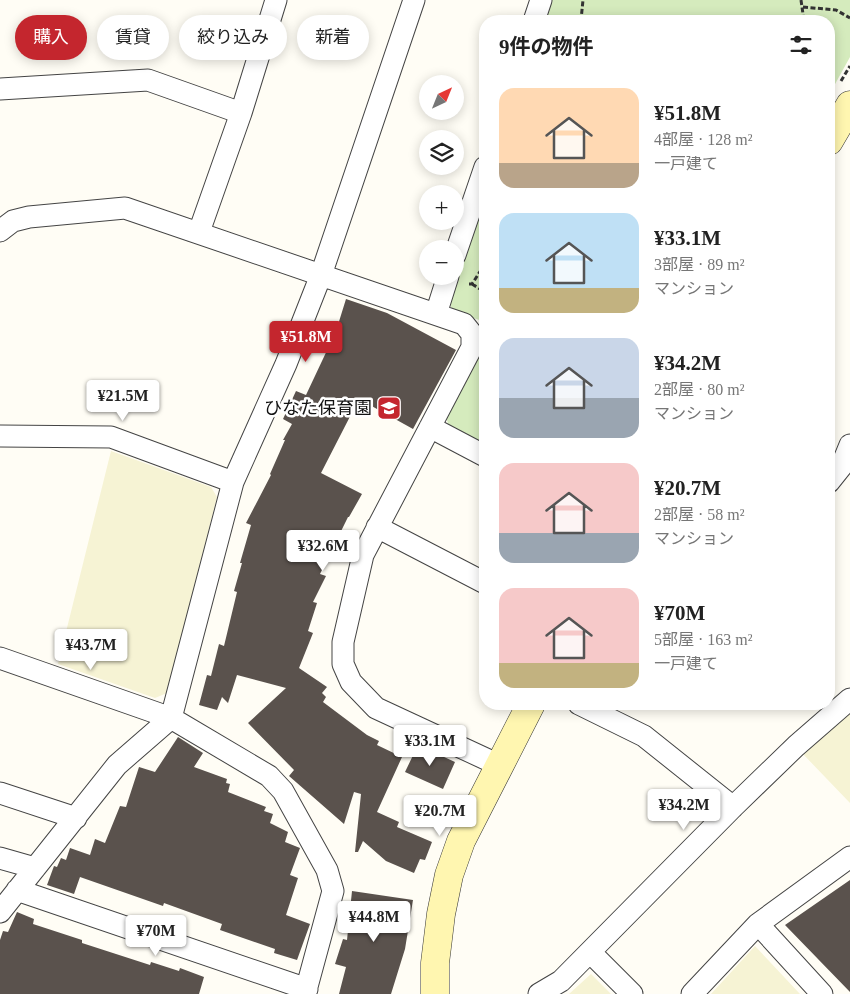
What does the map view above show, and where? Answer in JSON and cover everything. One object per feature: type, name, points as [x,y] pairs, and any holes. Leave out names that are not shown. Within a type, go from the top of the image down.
[{"type":"street","points":[[198,232],[241,113],[276,0]]},
{"type":"street","points":[[0,912],[118,765],[171,718],[233,482],[286,364],[321,275],[414,0]]},
{"type":"street","points":[[0,89],[148,80],[241,113]]},
{"type":"street","points":[[835,131],[850,105]]},
{"type":"street","points":[[460,240],[479,185]]},
{"type":"street","points":[[0,231],[13,221],[29,217],[126,208],[464,324],[472,334],[472,347],[363,555],[343,642],[343,664],[351,682],[376,708],[501,766]]},
{"type":"street","points":[[436,314],[445,285]]},
{"type":"street","points":[[430,427],[479,453]]},
{"type":"street","points":[[0,436],[111,437],[233,482]]},
{"type":"street","points":[[840,473],[850,445]]},
{"type":"street","points":[[377,527],[479,580]]},
{"type":"street","points":[[0,658],[171,718],[269,776],[282,791],[327,870],[332,891],[306,992],[17,890]]},
{"type":"street","points":[[539,994],[561,981],[591,953],[733,807],[796,746],[850,699]]},
{"type":"street","points":[[435,994],[435,962],[441,914],[449,874],[461,841],[528,710]]},
{"type":"street","points":[[591,710],[644,736],[733,807]]},
{"type":"street","points":[[0,793],[76,818]]},
{"type":"street","points":[[692,994],[758,924],[850,857]]},
{"type":"street","points":[[0,858],[35,868]]},
{"type":"street","points":[[758,924],[822,994]]},
{"type":"street","points":[[591,953],[632,994]]},
{"type":"path","points":[[582,15],[583,0]]},
{"type":"path","points":[[801,0],[804,15]]},
{"type":"path","points":[[803,7],[836,10],[850,18]]},
{"type":"path","points":[[538,11],[550,15]]},
{"type":"path","points":[[472,284],[479,288]]},
{"type":"shaded area","points":[[111,451],[211,487],[217,497],[167,693],[155,698],[58,664]]},
{"type":"shaded area","points":[[850,713],[850,803],[802,753]]},
{"type":"shaded area","points":[[755,946],[800,994],[711,994]]},
{"type":"shaded area","points":[[591,974],[611,994],[569,994]]},
{"type":"green space","points":[[551,0],[850,0],[850,57],[835,84],[835,15],[546,15]]},
{"type":"green space","points":[[479,210],[479,320],[453,311],[448,300],[453,285],[464,285],[464,253]]},
{"type":"green space","points":[[479,349],[479,441],[448,425],[446,414]]},
{"type":"building","points":[[346,299],[387,313],[456,350],[413,429],[359,399],[321,473],[362,494],[348,517],[320,574],[326,576],[313,602],[317,603],[308,631],[313,633],[299,668],[327,687],[322,693],[326,697],[323,702],[367,735],[379,741],[377,745],[402,757],[377,812],[399,822],[397,827],[432,842],[425,860],[420,859],[414,873],[386,861],[363,841],[358,852],[355,852],[361,794],[354,792],[344,824],[289,776],[294,770],[248,723],[286,688],[237,675],[228,703],[222,697],[217,710],[199,705],[207,675],[211,676],[219,644],[224,646],[237,592],[234,591],[242,563],[240,563],[251,525],[246,523],[271,475],[285,440],[283,440],[292,424],[283,419],[296,391],[306,395],[330,344],[332,344]]},
{"type":"building","points":[[178,737],[203,753],[194,767],[227,779],[226,783],[230,784],[228,792],[266,807],[264,811],[273,814],[270,823],[288,832],[285,842],[300,848],[290,875],[298,878],[286,915],[310,924],[297,960],[274,953],[275,949],[220,930],[222,924],[164,903],[163,906],[80,877],[74,894],[47,885],[54,866],[57,867],[61,858],[66,860],[70,848],[90,855],[95,839],[105,843],[120,806],[126,807],[139,767],[155,772]]},
{"type":"building","points":[[418,745],[455,762],[443,789],[405,772]]},
{"type":"building","points":[[850,880],[850,992],[785,925]]},
{"type":"building","points":[[352,891],[413,900],[405,949],[391,994],[339,994],[346,967],[335,964],[343,939],[347,940]]},
{"type":"building","points":[[17,912],[34,919],[33,924],[82,940],[82,943],[150,965],[151,962],[179,971],[180,968],[204,977],[199,994],[0,994],[0,940],[3,931],[8,932]]},
{"type":"place","name":"ひなた保育園","points":[[389,408]]}]
